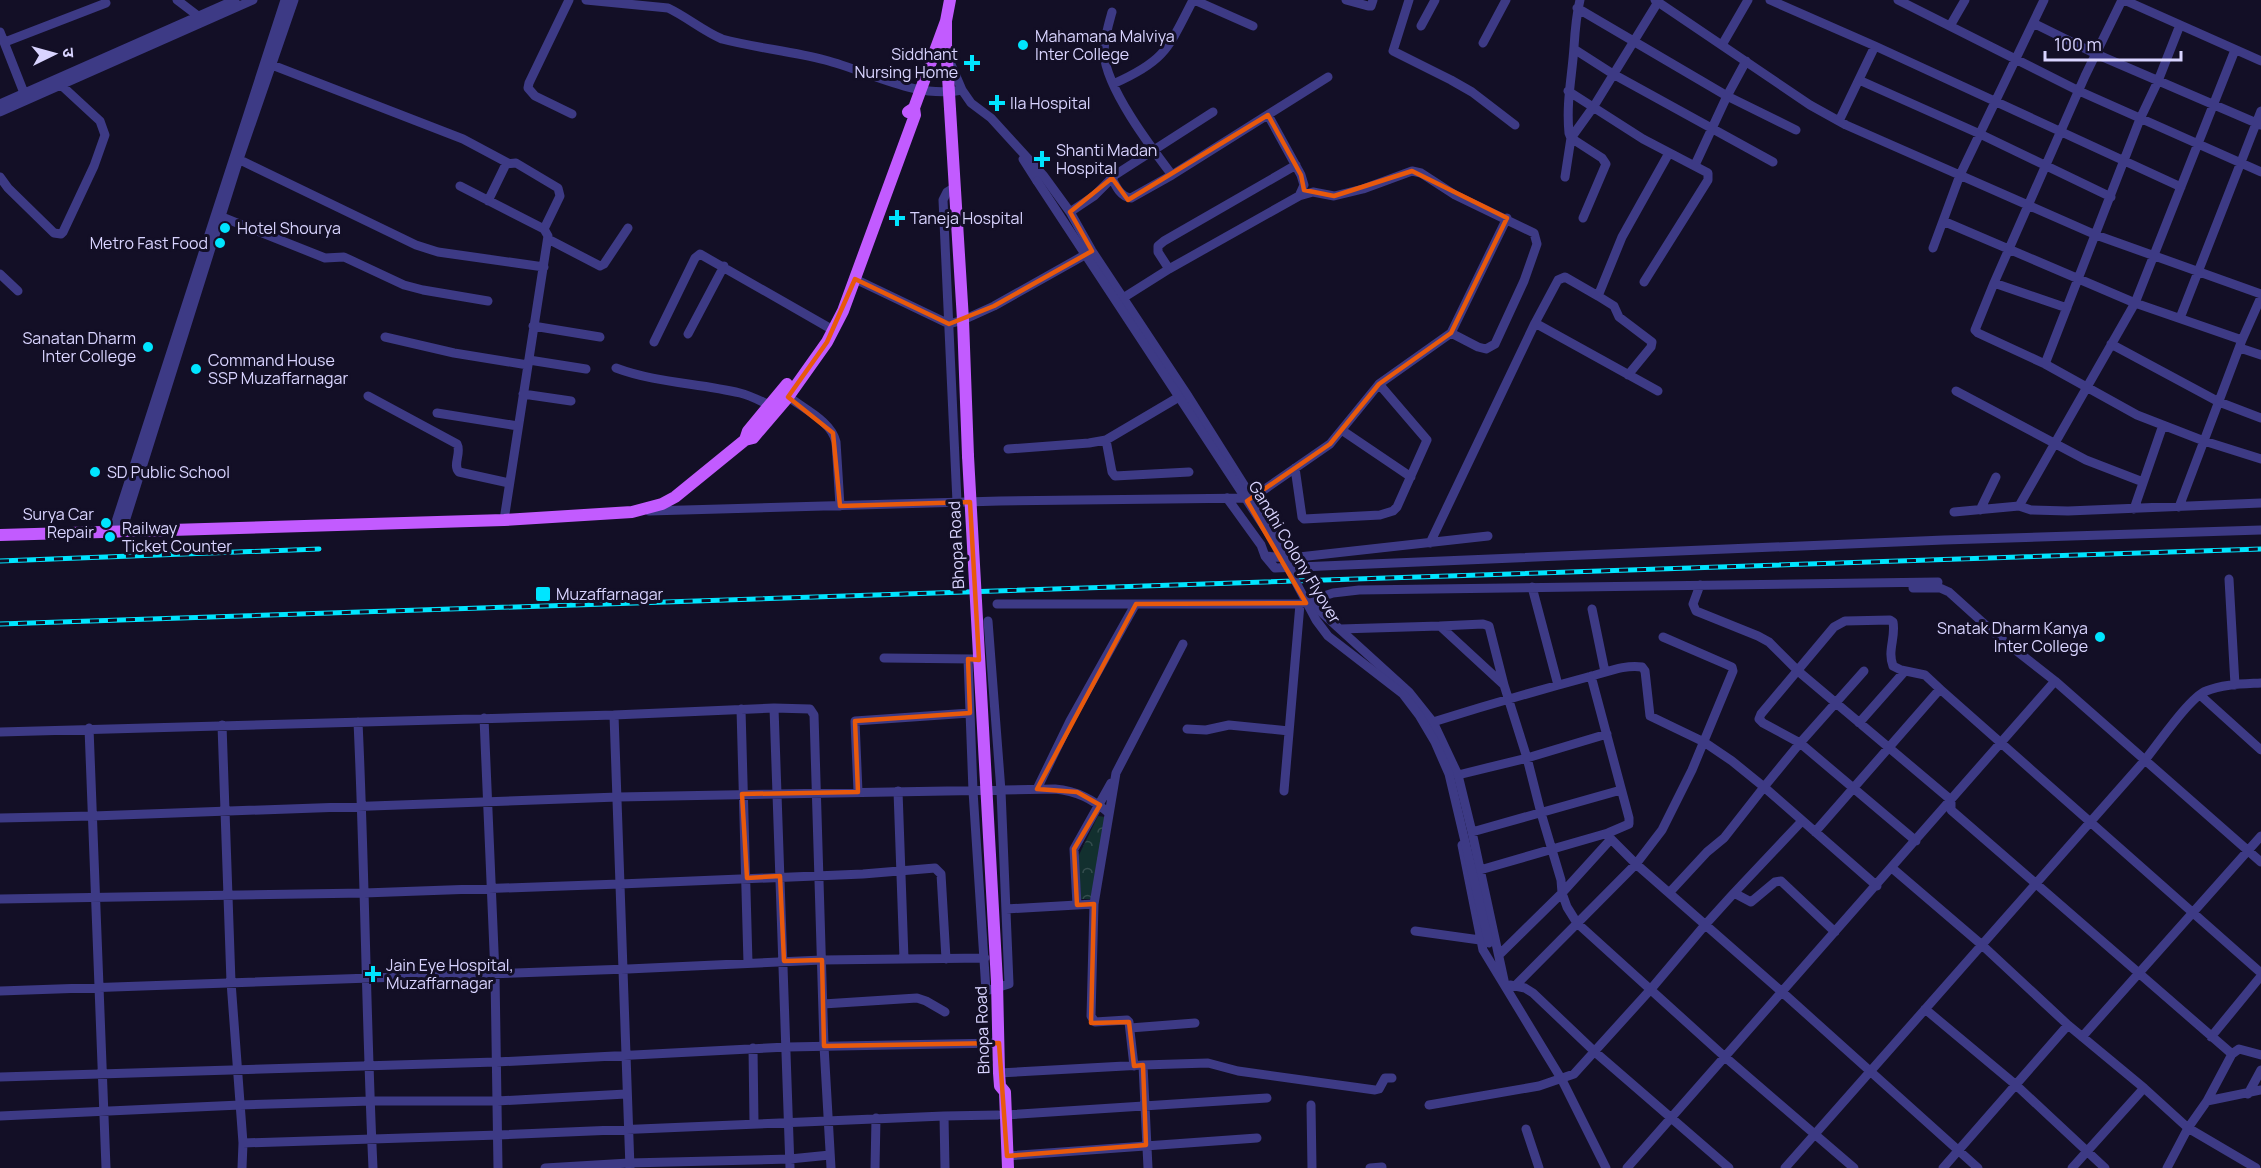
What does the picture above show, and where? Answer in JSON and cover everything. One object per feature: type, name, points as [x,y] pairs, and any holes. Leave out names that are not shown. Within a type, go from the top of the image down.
[{"type":"main road","name":"Bhopa Road","points":[[952,1],[946,21],[946,55],[963,320],[1000,1080],[1005,1092],[1000,1168]]},
{"type":"main road","points":[[0,534],[504,520],[632,512],[662,504],[675,497],[745,440],[748,431],[775,407],[785,394],[820,338],[830,328],[855,279],[915,115],[914,108],[946,21]]},
{"type":"main road","points":[[830,328],[909,111],[914,108]]},
{"type":"main road","name":"Bhopa Road","points":[[1002,1115],[1008,1162]]},
{"type":"street","points":[[177,0],[201,19]]},
{"type":"street","points":[[0,104],[61,85],[236,0]]},
{"type":"street","points":[[0,112],[25,97],[201,19],[253,0]]},
{"type":"street","points":[[117,531],[237,158],[285,0]]},
{"type":"street","points":[[237,158],[294,0]]},
{"type":"street","points":[[569,0],[528,88],[535,96],[572,114]]},
{"type":"street","points":[[586,0],[668,8],[722,39],[826,60],[920,92],[963,90]]},
{"type":"street","points":[[1113,84],[1136,74],[1160,57],[1167,49],[1193,0],[1253,26]]},
{"type":"street","points":[[1346,0],[1368,6],[1371,6],[1373,0]]},
{"type":"street","points":[[1409,0],[1393,51],[1465,88],[1515,125]]},
{"type":"street","points":[[1421,26],[1435,0]]},
{"type":"street","points":[[1483,43],[1506,0]]},
{"type":"street","points":[[1722,45],[1748,0]]},
{"type":"street","points":[[1770,0],[1875,46],[2181,188]]},
{"type":"street","points":[[1898,0],[1910,3],[1950,26],[2079,91],[2261,172]]},
{"type":"street","points":[[1950,26],[1965,0]]},
{"type":"street","points":[[1933,248],[1960,176],[2044,0]]},
{"type":"street","points":[[2261,61],[2123,0],[2096,54],[2008,250],[1976,332],[2045,364],[2137,415],[2204,441],[2261,459]]},
{"type":"street","points":[[1571,138],[1594,106],[1657,1],[1810,105],[1839,121],[2096,235],[2261,296],[2179,507]]},
{"type":"street","points":[[5,42],[106,3]]},
{"type":"street","points":[[1565,177],[1571,138],[1568,123],[1568,91],[1578,4],[1727,96],[1796,130]]},
{"type":"street","points":[[1112,12],[1104,49],[1106,66],[1113,84],[1154,151],[1172,175]]},
{"type":"street","points":[[2033,23],[2096,54],[2258,124]]},
{"type":"street","points":[[2045,364],[2139,119],[2158,81],[2180,25]]},
{"type":"street","points":[[0,32],[25,97]]},
{"type":"street","points":[[1839,121],[1875,46]]},
{"type":"street","points":[[1574,49],[1613,74],[1773,162]]},
{"type":"street","points":[[2019,507],[2135,303],[2235,50]]},
{"type":"street","points":[[946,55],[971,103],[991,118],[1043,174],[1070,212],[1092,251],[1186,393],[1290,558]]},
{"type":"street","points":[[1695,165],[1746,61]]},
{"type":"street","points":[[272,65],[463,139],[508,163],[516,163],[558,188],[560,196],[544,229]]},
{"type":"street","points":[[1112,178],[1120,192],[1129,198],[1172,175],[1328,77]]},
{"type":"street","points":[[1859,80],[1980,134],[2110,197]]},
{"type":"street","points":[[0,177],[8,188],[54,233],[61,234],[94,166],[105,135],[100,121],[61,85]]},
{"type":"street","points":[[1568,91],[1594,106],[1614,122],[1708,173],[1708,180],[1644,282]]},
{"type":"street","points":[[2180,318],[2240,163],[2258,124],[2261,111]]},
{"type":"street","points":[[1070,212],[1094,196],[1112,178],[1213,112]]},
{"type":"street","points":[[1268,115],[1303,181],[1304,185],[1299,196]]},
{"type":"street","name":"Gandhi Colony Flyover","points":[[1004,133],[1275,543],[1316,620],[1328,636],[1403,694],[1419,715],[1449,774],[1485,941]]},
{"type":"street","points":[[1571,138],[1602,158],[1606,164],[1583,218]]},
{"type":"street","points":[[1598,296],[1622,237],[1669,153]]},
{"type":"street","points":[[237,158],[416,245],[450,254],[544,267]]},
{"type":"street","points":[[488,201],[508,163]]},
{"type":"street","points":[[1169,269],[1158,252],[1158,246],[1164,241],[1296,165]]},
{"type":"street","points":[[1123,298],[1169,269],[1299,196],[1313,192],[1334,196],[1363,189],[1412,171],[1421,173],[1455,195],[1507,218],[1536,235],[1537,240],[1524,281],[1495,344],[1486,349],[1451,333]]},
{"type":"street","points":[[460,186],[544,229],[548,238],[504,520]]},
{"type":"street","points":[[955,187],[946,192],[943,200],[957,502]]},
{"type":"street","points":[[218,216],[325,258],[344,257],[404,285],[423,291],[488,301]]},
{"type":"street","points":[[632,512],[957,502],[1252,498],[1330,444],[1343,431],[1366,398],[1379,384],[1451,333],[1507,218]]},
{"type":"street","points":[[1943,221],[2135,303],[2180,318],[2241,344],[2261,356]]},
{"type":"street","points":[[548,238],[600,266],[604,264],[627,228]]},
{"type":"street","points":[[855,279],[949,324],[963,320],[1059,271],[1092,251]]},
{"type":"street","points":[[654,342],[698,255],[702,254],[830,328]]},
{"type":"street","points":[[688,334],[724,266]]},
{"type":"street","points":[[0,274],[18,291]]},
{"type":"street","points":[[1430,543],[1535,322],[1561,277],[1568,278],[1614,306],[1619,317],[1652,342],[1651,347],[1628,375]]},
{"type":"street","points":[[1994,283],[2067,308]]},
{"type":"street","points":[[1535,322],[1658,391]]},
{"type":"street","points":[[533,326],[600,337]]},
{"type":"street","points":[[385,337],[454,353],[586,369]]},
{"type":"street","points":[[2111,344],[2219,402],[2261,418]]},
{"type":"street","points":[[616,368],[637,375],[738,392],[758,398],[775,407]]},
{"type":"street","points":[[1295,468],[1302,517],[1307,519],[1387,514],[1397,507],[1427,440],[1379,384]]},
{"type":"street","points":[[1956,390],[2086,460],[2143,483]]},
{"type":"street","points":[[1008,449],[1106,440],[1186,393]]},
{"type":"street","points":[[523,394],[571,401]]},
{"type":"street","points":[[785,394],[833,433],[836,442],[840,506]]},
{"type":"street","points":[[368,396],[457,444],[459,448],[456,470],[459,472],[509,483]]},
{"type":"street","points":[[437,413],[518,426]]},
{"type":"street","points":[[2134,509],[2163,425]]},
{"type":"street","points":[[1343,431],[1411,477]]},
{"type":"street","points":[[1106,440],[1112,472],[1115,476],[1189,472]]},
{"type":"street","points":[[1980,510],[1996,477]]},
{"type":"street","points":[[1227,498],[1275,568],[1944,540],[2261,530]]},
{"type":"street","points":[[1954,512],[2019,507],[2031,510],[2068,511],[2261,503]]},
{"type":"street","points":[[1265,556],[1290,558],[1488,536]]},
{"type":"street","points":[[2229,579],[2235,685]]},
{"type":"street","points":[[997,604],[1300,604],[1333,594],[1359,591],[1813,582],[1938,582]]},
{"type":"street","points":[[1700,585],[1693,604],[1696,611],[1764,639],[1798,671],[1951,800],[1951,810],[2232,1054]]},
{"type":"street","points":[[1532,587],[1558,685]]},
{"type":"street","points":[[1913,588],[1940,588],[1949,592],[2000,638],[2055,681],[2261,862]]},
{"type":"street","points":[[1310,602],[1409,692],[1433,722],[1458,775],[1500,954],[1505,986]]},
{"type":"street","points":[[1037,789],[1070,721],[1135,605],[1139,604]]},
{"type":"street","points":[[1284,791],[1300,604]]},
{"type":"street","points":[[1592,609],[1605,672]]},
{"type":"street","points":[[1916,841],[1800,743],[1759,719],[1838,624],[1845,621],[1890,620],[1894,625],[1891,662],[1896,668],[1925,675],[2261,975],[2211,1037]]},
{"type":"street","points":[[968,659],[973,791],[986,991],[1010,984],[1001,791],[988,621]]},
{"type":"street","points":[[1340,629],[1484,624],[1489,626],[1504,685],[1527,758],[1562,893],[1577,923],[1854,1168]]},
{"type":"street","points":[[1440,626],[1504,685]]},
{"type":"street","points":[[1516,985],[1636,864],[1662,830],[1704,742],[1732,668],[1663,638]]},
{"type":"street","points":[[1077,905],[1074,849],[1100,805],[1184,644]]},
{"type":"street","points":[[884,658],[990,660]]},
{"type":"street","points":[[1433,722],[1509,698],[1605,672],[1635,666],[1642,667],[1645,671],[1650,716],[1704,742],[1732,761],[1877,886]]},
{"type":"street","points":[[1669,893],[1707,852],[1724,838],[1800,743],[1864,671]]},
{"type":"street","points":[[1859,723],[1905,671]]},
{"type":"street","points":[[1500,954],[1562,893],[1610,836],[1629,824],[1592,676]]},
{"type":"street","points":[[1627,1168],[2055,681]]},
{"type":"street","points":[[1785,1168],[2200,695],[2212,689],[2261,683]]},
{"type":"street","points":[[1815,832],[1940,689]]},
{"type":"street","points":[[2200,695],[2261,750]]},
{"type":"street","points":[[0,732],[614,715],[808,707],[814,715],[824,1046],[831,1168]]},
{"type":"street","points":[[774,708],[790,1164]]},
{"type":"street","points":[[741,709],[748,963]]},
{"type":"street","points":[[858,792],[855,721],[970,713]]},
{"type":"street","points":[[614,715],[629,1166]]},
{"type":"street","points":[[484,718],[495,974],[498,1168]]},
{"type":"street","points":[[358,722],[368,1066],[374,1168]]},
{"type":"street","points":[[222,725],[227,896],[243,1143],[242,1168]]},
{"type":"street","points":[[1187,729],[1206,730],[1235,726],[1289,731]]},
{"type":"street","points":[[89,728],[106,1168]]},
{"type":"street","points":[[1458,775],[1527,758],[1607,734]]},
{"type":"street","points":[[1116,772],[1094,904],[1092,1018],[1099,1022],[1127,1020],[1129,1022],[1145,1105],[1148,1168]]},
{"type":"street","points":[[0,818],[618,797],[1037,789],[1077,792],[1109,813]]},
{"type":"street","points":[[1472,832],[1621,790]]},
{"type":"street","points":[[898,791],[903,870],[904,959]]},
{"type":"street","points":[[1453,802],[1485,941],[1505,986],[1562,1080],[1606,1168]]},
{"type":"street","points":[[1429,1106],[1539,1086],[1574,1074],[1652,989],[1705,925],[1802,821]]},
{"type":"street","points":[[1610,836],[1636,864],[1978,1168]]},
{"type":"street","points":[[1480,870],[1610,836]]},
{"type":"street","points":[[2082,1037],[2261,836]]},
{"type":"street","points":[[0,899],[364,893],[620,884],[935,868],[940,872],[946,959]]},
{"type":"street","points":[[1892,868],[1982,945],[2068,1025],[2188,1128],[2256,1168],[2261,1162]]},
{"type":"street","points":[[1734,893],[1750,902],[1771,884],[1781,881],[1835,932]]},
{"type":"street","points":[[1006,909],[1094,904]]},
{"type":"street","points":[[1415,931],[1485,941]]},
{"type":"street","points":[[0,991],[822,960],[984,958]]},
{"type":"street","points":[[1505,986],[1516,985],[1533,993],[1595,1052],[1729,1168]]},
{"type":"street","points":[[823,1004],[917,998],[926,1000],[945,1012]]},
{"type":"street","points":[[1925,1009],[2016,1085],[2105,1168]]},
{"type":"street","points":[[1130,1028],[1196,1023]]},
{"type":"street","points":[[1943,1168],[2068,1025]]},
{"type":"street","points":[[0,1077],[101,1072],[496,1062],[753,1048],[999,1043]]},
{"type":"street","points":[[753,1048],[754,1124]]},
{"type":"street","points":[[2167,1168],[2232,1054],[2239,1049],[2261,1055]]},
{"type":"street","points":[[1000,1080],[1138,1065],[1208,1062],[1238,1071],[1375,1090],[1379,1089],[1384,1078],[1392,1078]]},
{"type":"street","points":[[2248,1094],[2261,1070]]},
{"type":"street","points":[[2072,1168],[2144,1088]]},
{"type":"street","points":[[2206,1101],[2261,1090]]},
{"type":"street","points":[[0,1116],[240,1105],[371,1101],[498,1101],[626,1094]]},
{"type":"street","points":[[243,1143],[1002,1115],[1267,1098]]},
{"type":"street","points":[[1311,1105],[1312,1168]]},
{"type":"street","points":[[944,1116],[945,1168]]},
{"type":"street","points":[[875,1168],[876,1118]]},
{"type":"street","points":[[1526,1129],[1539,1168]]},
{"type":"street","points":[[1008,1162],[1146,1145],[1257,1138]]},
{"type":"street","points":[[545,1168],[790,1164],[830,1155]]},
{"type":"street","points":[[1370,1168],[1382,1167]]},
{"type":"highlighted area","points":[[1268,115],[1301,175],[1304,190],[1334,196],[1412,171],[1507,218],[1451,333],[1379,384],[1330,444],[1247,501],[1306,603],[1136,604],[1037,789],[1077,792],[1100,805],[1074,849],[1077,905],[1094,904],[1091,1023],[1129,1022],[1134,1066],[1143,1065],[1146,1145],[1007,1156],[999,1043],[824,1046],[822,960],[784,961],[780,876],[747,878],[742,794],[858,792],[855,721],[970,713],[968,659],[979,660],[970,502],[840,506],[833,433],[788,397],[827,342],[855,279],[949,324],[994,306],[1092,251],[1070,212],[1112,178],[1128,200]]},
{"type":"green space","points":[[1098,816],[1105,817],[1093,899],[1081,899],[1078,857]]},
{"type":"railway","points":[[0,561],[319,549]]},
{"type":"railway","points":[[0,624],[2261,549]]},
{"type":"place","name":"Mahamana Malviya Inter College","points":[[1023,45]]},
{"type":"place","name":"Siddhant Nursing Home","points":[[972,63]]},
{"type":"place","name":"Ila Hospital","points":[[997,103]]},
{"type":"place","name":"Shanti Madan Hospital","points":[[1042,159]]},
{"type":"place","name":"Taneja Hospital","points":[[897,218]]},
{"type":"place","name":"Hotel Shourya","points":[[225,228]]},
{"type":"place","name":"Metro Fast Food","points":[[220,243]]},
{"type":"place","name":"Sanatan Dharm Inter College","points":[[148,347]]},
{"type":"place","name":"Command House SSP Muzaffarnagar","points":[[196,369]]},
{"type":"place","name":"SD Public School","points":[[95,472]]},
{"type":"place","name":"Surya Car Repair","points":[[106,523]]},
{"type":"place","name":"Railway Ticket Counter","points":[[110,537]]},
{"type":"place","name":"Muzaffarnagar","points":[[543,594]]},
{"type":"place","name":"Snatak Dharm Kanya Inter College","points":[[2100,637]]},
{"type":"place","name":"Jain Eye Hospital, Muzaffarnagar","points":[[373,974]]}]
